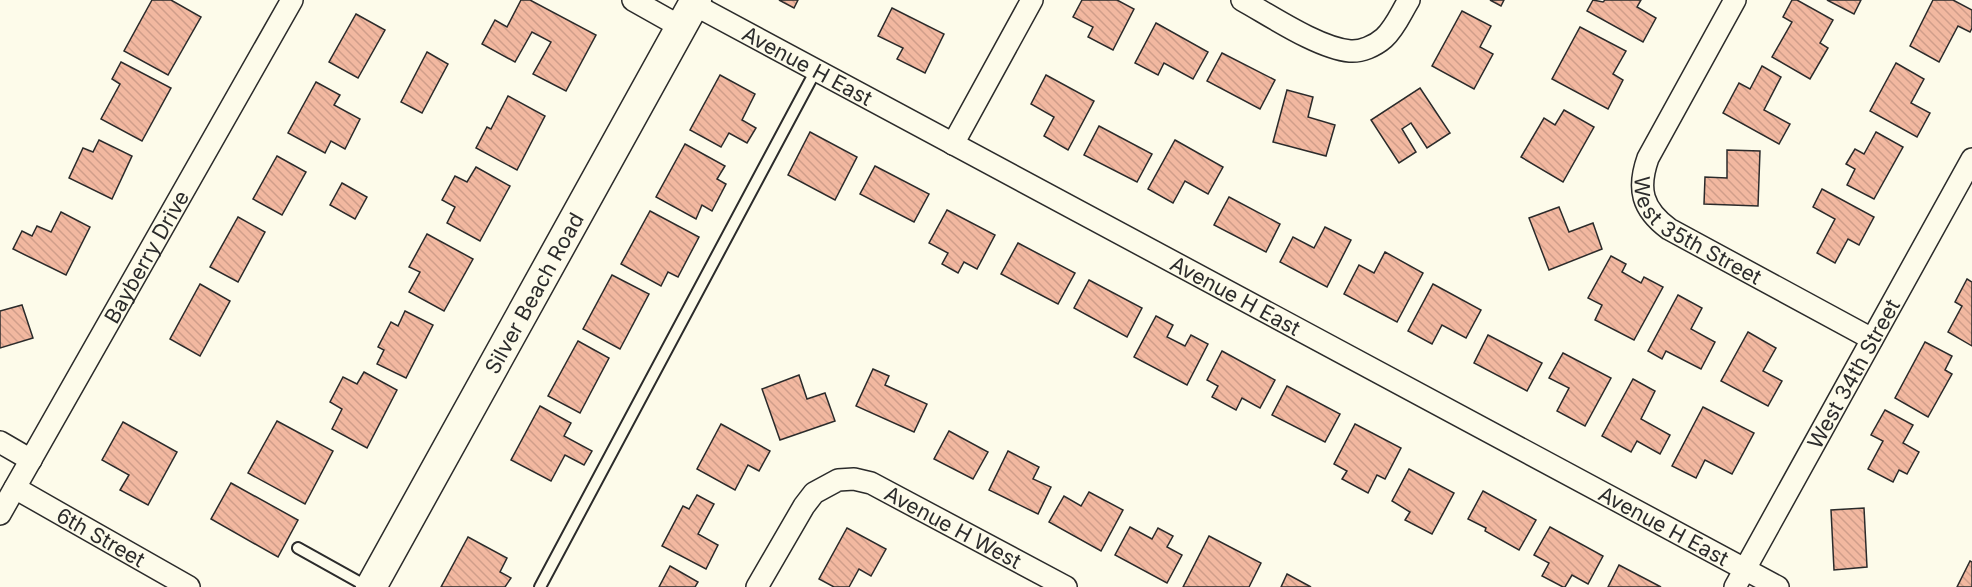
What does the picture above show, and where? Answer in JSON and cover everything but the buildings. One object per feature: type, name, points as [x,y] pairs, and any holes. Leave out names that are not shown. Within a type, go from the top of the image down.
[{"type":"street","name":"Bayberry Drive","points":[[0,514],[292,0]]},
{"type":"street","name":"Avenue H East","points":[[633,0],[690,10],[816,70],[1740,578],[1778,587]]},
{"type":"street","points":[[953,144],[1032,0]]},
{"type":"street","points":[[1242,0],[1325,44],[1351,51],[1368,48],[1382,39],[1394,27],[1409,0]]},
{"type":"street","name":"West 35th Street","points":[[1735,0],[1648,158],[1642,173],[1641,190],[1647,206],[1656,220],[1669,229],[1872,339]]},
{"type":"street","name":"Silver Beach Road","points":[[370,587],[690,10]]},
{"type":"street","name":"West 34th Street","points":[[1740,578],[1972,159]]},
{"type":"street","points":[[0,442],[31,460]]},
{"type":"street","name":"Avenue H West","points":[[757,587],[804,506],[814,493],[838,480],[854,479],[871,483],[1066,587]]},
{"type":"street","name":"6th Street","points":[[15,488],[189,587]]},
{"type":"lane","points":[[540,587],[816,70]]},
{"type":"lane","points":[[298,548],[370,587]]}]
